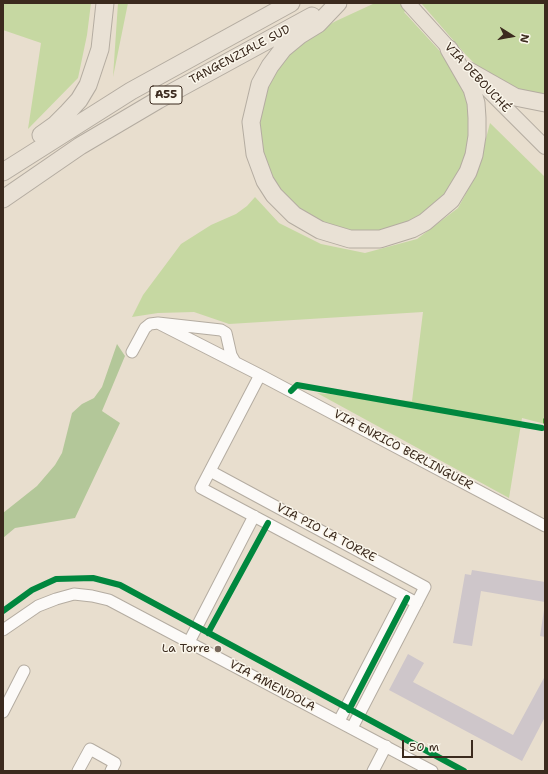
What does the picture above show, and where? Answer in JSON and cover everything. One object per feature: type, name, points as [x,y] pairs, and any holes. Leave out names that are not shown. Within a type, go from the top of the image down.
[{"type":"highway","points":[[3,160],[55,125],[79,100],[95,68],[103,29],[105,3]]},
{"type":"highway","name":"TANGENZIALE SUD","points":[[3,172],[137,87],[291,3]]},
{"type":"highway","points":[[337,3],[318,24],[300,35],[283,49],[270,66],[260,84],[251,122],[255,154],[265,181],[274,195],[294,215],[320,230],[350,239],[380,239],[418,226],[437,213],[451,200],[468,172],[474,155],[477,136],[477,118],[476,103],[472,89],[449,49]]},
{"type":"highway","name":"TANGENZIALE SUD","points":[[3,199],[80,146],[158,100],[337,3]]},
{"type":"highway","points":[[469,71],[515,97],[545,103]]},
{"type":"main road","name":"VIA DEBOUCHÉ","points":[[410,5],[469,71],[545,147]]},
{"type":"street","points":[[132,352],[145,328],[150,324],[158,323],[221,330],[226,333],[231,355],[235,362]]},
{"type":"street","name":"VIA ENRICO BERLINGUER","points":[[158,323],[260,375],[545,526]]},
{"type":"street","points":[[196,342],[194,334],[201,328]]},
{"type":"street","points":[[210,471],[260,375]]},
{"type":"street","name":"VIA PIO LA TORRE","points":[[352,728],[417,603],[425,587],[210,471],[201,488],[417,603]]},
{"type":"street","points":[[189,642],[254,516]]},
{"type":"street","name":"VIA AMENDOLA","points":[[3,630],[38,606],[56,599],[74,594],[109,600],[432,771]]},
{"type":"street","points":[[339,721],[404,596]]},
{"type":"street","points":[[3,712],[24,671]]},
{"type":"street","points":[[373,771],[386,746]]},
{"type":"street","points":[[78,771],[90,749],[115,763],[111,771]]},
{"type":"green space","points":[[3,3],[91,3],[87,35],[78,78],[28,129],[41,43],[3,30]]},
{"type":"green space","points":[[118,3],[128,3],[113,77]]},
{"type":"green space","points":[[375,3],[415,3],[404,12],[448,60],[462,82],[469,108],[471,134],[466,157],[457,178],[444,197],[426,213],[407,223],[391,228],[374,232],[353,232],[317,222],[285,198],[273,181],[260,149],[259,108],[275,68],[304,39],[336,21]]},
{"type":"green space","points":[[421,3],[545,3],[545,97],[523,95],[482,71],[466,55]]},
{"type":"green space","points":[[490,123],[545,177],[545,424],[522,418],[509,498],[317,393],[412,401],[423,312],[229,324],[194,312],[158,313],[132,317],[143,295],[181,244],[211,225],[236,214],[247,206],[255,197],[279,223],[321,244],[365,253],[417,239],[458,208],[477,173]]},
{"type":"green space","points":[[117,344],[125,356],[102,411],[120,423],[75,518],[15,528],[3,538],[3,513],[37,486],[55,465],[62,453],[72,413],[82,404],[94,398],[102,387]]},
{"type":"building","points":[[472,570],[545,582],[545,602],[481,591],[472,646],[453,643],[465,574],[471,575]]},
{"type":"building","points":[[545,610],[545,637],[540,636]]},
{"type":"building","points":[[408,654],[424,663],[413,682],[513,735],[545,676],[545,717],[522,761],[389,690]]},
{"type":"cycle path","points":[[291,391],[297,385],[542,428]]},
{"type":"cycle path","points":[[208,633],[268,523]]},
{"type":"cycle path","points":[[3,611],[32,590],[56,579],[93,578],[120,585],[464,771]]},
{"type":"cycle path","points":[[349,710],[407,598]]},
{"type":"place","name":"La Torre","points":[[218,649]]}]
